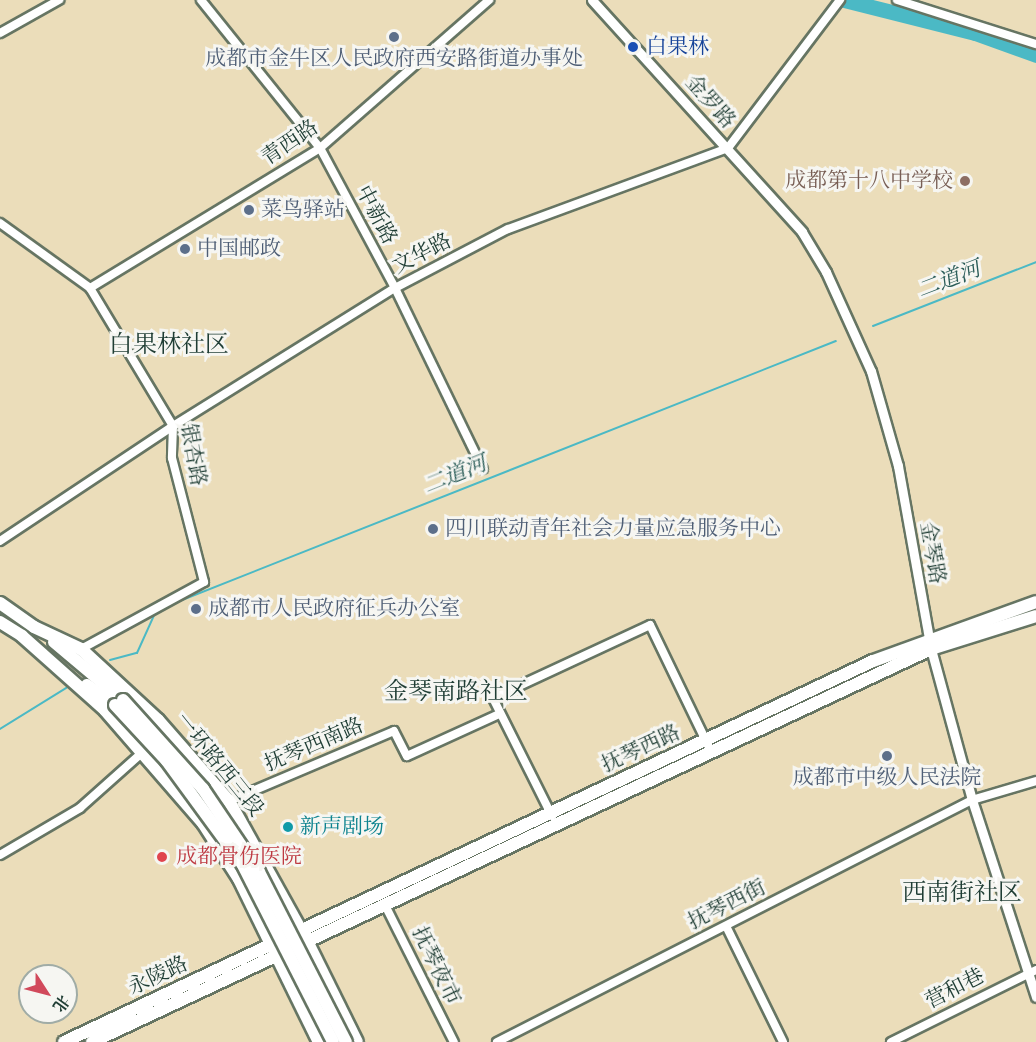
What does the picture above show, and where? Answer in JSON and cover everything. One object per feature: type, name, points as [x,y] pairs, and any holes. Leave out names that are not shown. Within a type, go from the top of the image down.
[{"type":"main road","name":"抚琴西路","points":[[272,951],[301,930],[707,744],[930,644],[1036,602]]},
{"type":"main road","name":"一环路西三段","points":[[0,603],[34,627],[81,649],[158,720],[229,801],[308,943],[357,1042]]},
{"type":"main road","name":"抚琴西路","points":[[272,951],[308,943],[386,907],[930,644],[1036,616]]},
{"type":"main road","points":[[0,622],[119,703],[167,761],[243,865],[333,1042]]},
{"type":"main road","points":[[34,627],[119,703],[203,789],[259,872],[346,1042]]},
{"type":"main road","points":[[22,636],[144,751],[203,823],[239,879],[272,951],[319,1042]]},
{"type":"main road","name":"永陵路","points":[[101,1040],[272,951]]},
{"type":"main road","name":"永陵路","points":[[64,1042],[272,951]]},
{"type":"street","points":[[0,33],[59,0]]},
{"type":"street","name":"中新路","points":[[201,0],[320,148],[395,288],[483,469]]},
{"type":"street","name":"青西路","points":[[90,288],[320,148],[489,0]]},
{"type":"street","name":"金罗路","points":[[592,0],[728,148]]},
{"type":"street","points":[[728,148],[840,0]]},
{"type":"street","points":[[897,0],[1036,44]]},
{"type":"street","name":"文华路","points":[[0,541],[173,426],[395,288],[508,229],[728,148]]},
{"type":"street","name":"金琴路","points":[[728,148],[802,232],[826,272],[871,371],[898,466],[930,644],[972,800],[1032,971],[1036,997]]},
{"type":"street","name":"银杏路","points":[[0,223],[90,288],[173,426],[172,458],[204,582],[81,649]]},
{"type":"street","points":[[552,816],[493,698],[650,625],[707,744]]},
{"type":"street","name":"抚琴西南路","points":[[229,801],[394,731],[407,756],[499,714]]},
{"type":"street","points":[[0,855],[80,808],[144,751]]},
{"type":"street","name":"抚琴西街","points":[[497,1042],[972,800],[1036,781]]},
{"type":"street","name":"抚琴夜市","points":[[386,907],[454,1042]]},
{"type":"street","points":[[726,926],[783,1042]]},
{"type":"street","name":"营和巷","points":[[891,1042],[1032,971]]},
{"type":"waterway","points":[[844,0],[975,33],[1036,55]]},
{"type":"waterway","name":"二道河","points":[[873,326],[1036,262]]},
{"type":"waterway","name":"二道河","points":[[172,604],[836,341]]},
{"type":"waterway","name":"二道河","points":[[110,660],[137,653],[156,611]]},
{"type":"waterway","name":"二道河","points":[[0,729],[66,688]]},
{"type":"place","name":"成都市金牛区人民政府西安路街道办事处","points":[[394,37]]},
{"type":"place","name":"白果林","points":[[633,47]]},
{"type":"place","name":"成都第十八中学校","points":[[965,181]]},
{"type":"place","name":"菜鸟驿站","points":[[249,210]]},
{"type":"place","name":"中国邮政","points":[[185,249]]},
{"type":"place","name":"四川联动青年社会力量应急服务中心","points":[[433,529]]},
{"type":"place","name":"成都市人民政府征兵办公室","points":[[196,609]]},
{"type":"place","name":"成都市中级人民法院","points":[[887,756]]},
{"type":"place","name":"新声剧场","points":[[288,827]]},
{"type":"place","name":"成都骨伤医院","points":[[162,857]]},
{"type":"district","name":"白果林社区","points":[[169,345]]},
{"type":"district","name":"金琴南路社区","points":[[456,692]]},
{"type":"district","name":"西南街社区","points":[[962,893]]}]
